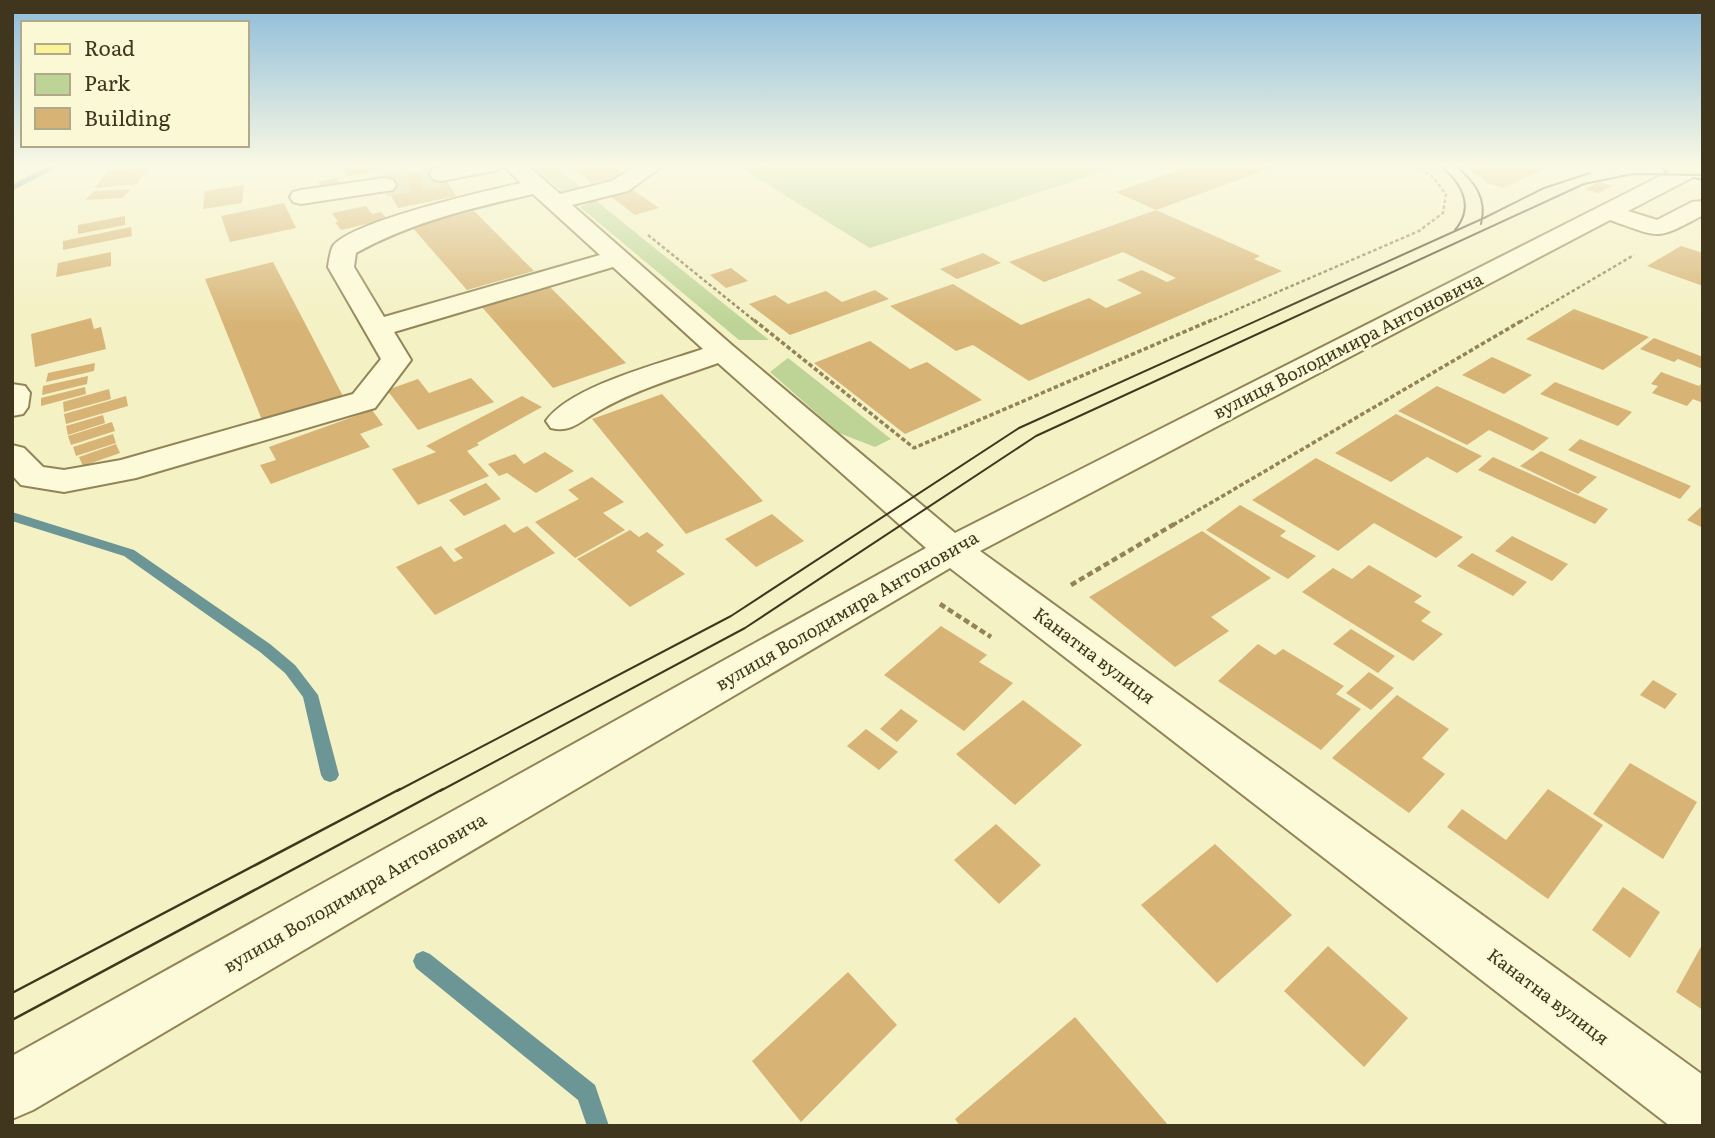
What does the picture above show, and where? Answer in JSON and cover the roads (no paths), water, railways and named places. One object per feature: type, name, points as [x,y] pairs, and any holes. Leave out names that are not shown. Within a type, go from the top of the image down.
[{"type":"street","points":[[12,455],[33,477],[64,481],[124,470],[364,401],[396,360],[341,267],[344,249],[370,233],[411,218]]},
{"type":"street","name":"Канатна вулиця","points":[[574,218],[723,352],[952,550],[1703,1113]]},
{"type":"street","name":"вулиця Володимира Антоновича","points":[[12,1089],[952,550],[1597,218]]},
{"type":"street","points":[[1627,218],[1659,229],[1679,218]]},
{"type":"street","points":[[376,328],[618,258]]},
{"type":"street","points":[[562,421],[584,404],[723,352]]},
{"type":"waterway","points":[[12,516],[129,553],[265,648],[290,669],[310,695],[330,775]]},
{"type":"waterway","points":[[423,961],[587,1093],[598,1126]]},
{"type":"tram line","points":[[1455,230],[1462,218]]},
{"type":"tram line","points":[[440,791],[745,628],[1036,436],[1510,218]]},
{"type":"tram line","points":[[397,791],[731,616],[1019,428],[1482,219]]},
{"type":"tram line","points":[[1481,224],[1482,219]]},
{"type":"tram line","points":[[12,993],[400,789]]},
{"type":"tram line","points":[[12,1020],[443,789]]}]
